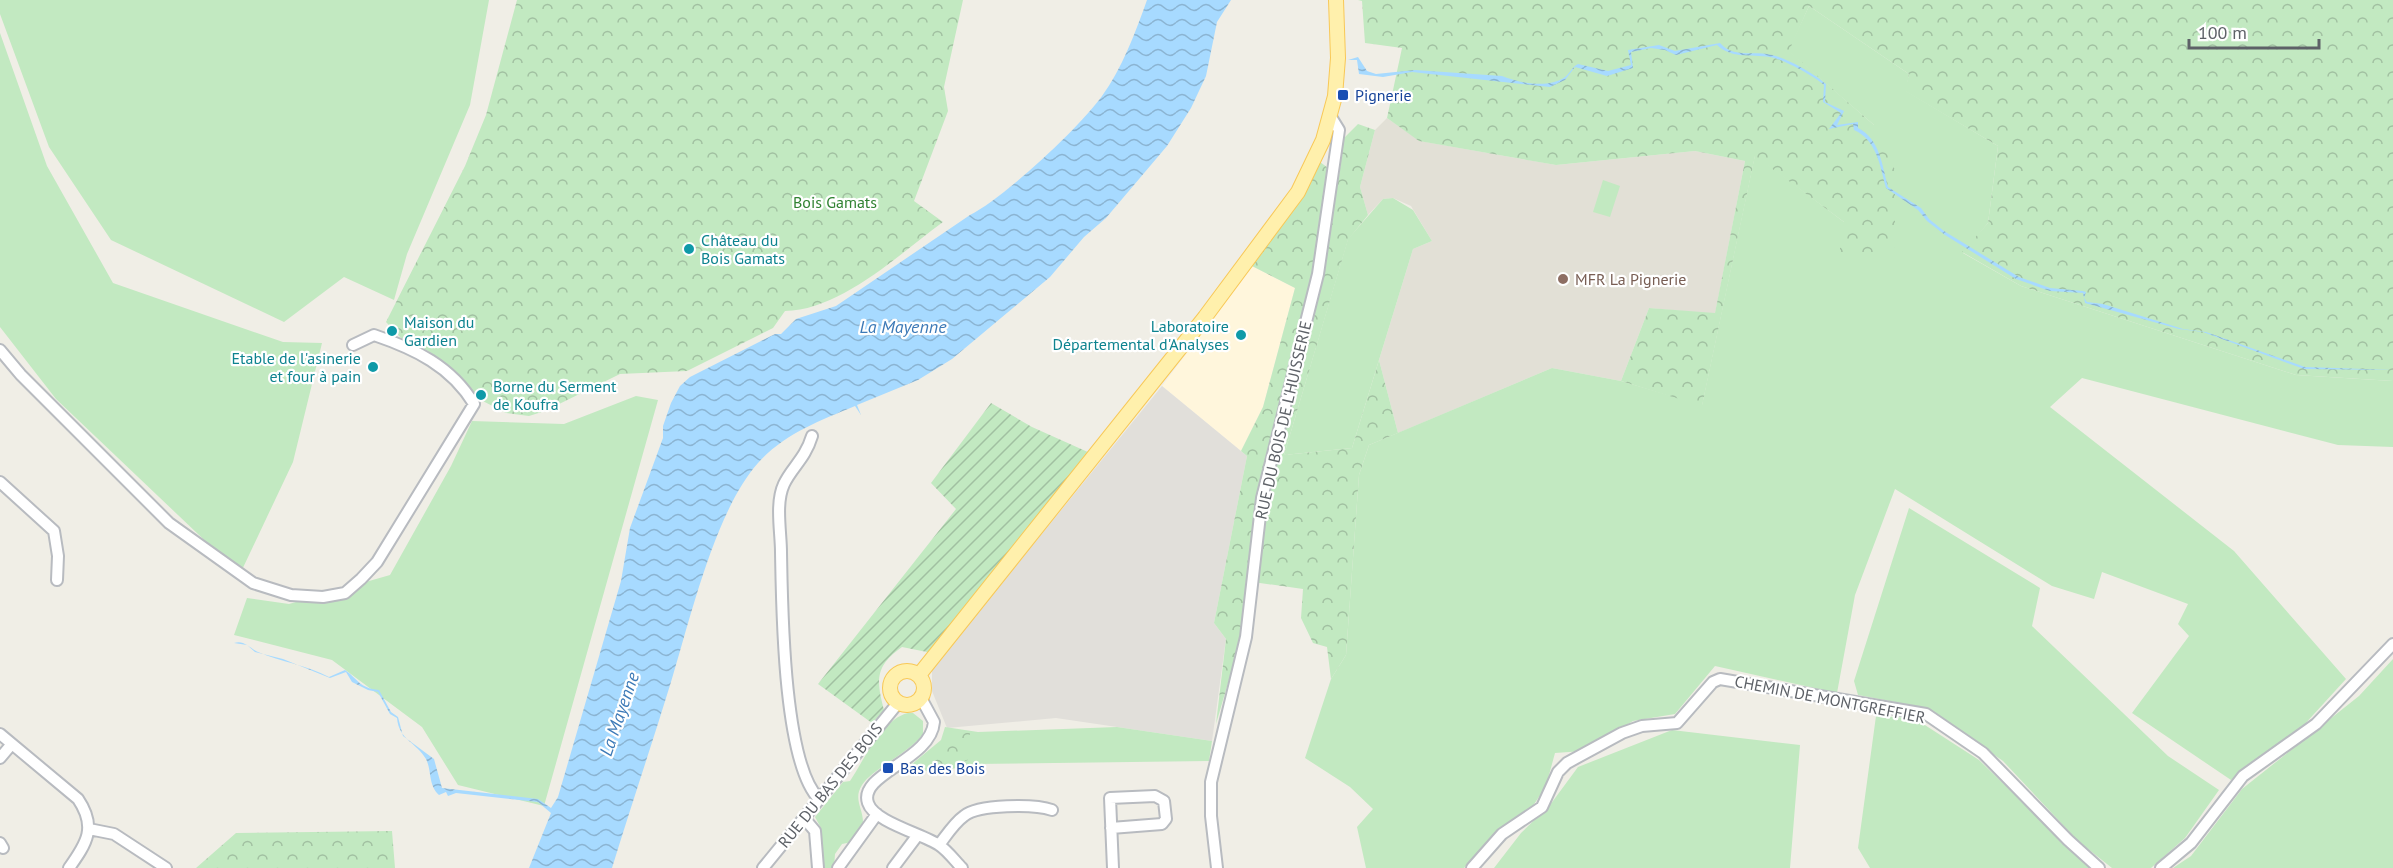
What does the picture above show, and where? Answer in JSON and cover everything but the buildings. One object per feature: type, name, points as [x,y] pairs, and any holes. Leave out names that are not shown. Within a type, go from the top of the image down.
[{"type":"main road","points":[[919,675],[1205,317],[1282,216],[1311,168],[1330,117],[1337,78],[1336,0]]},
{"type":"main road","points":[[903,671],[919,675],[924,684],[921,698],[913,705],[898,703],[891,694],[894,677],[903,671]]},
{"type":"street","name":"RUE DU BOIS DE L'HUISSERIE","points":[[1217,868],[1210,816],[1211,782],[1246,637],[1262,498],[1318,274],[1339,130],[1330,117]]},
{"type":"street","points":[[0,350],[21,375],[169,524],[253,583],[291,595],[322,597],[345,593],[377,562],[474,404],[466,391],[441,365],[407,346],[374,335],[353,345]]},
{"type":"street","points":[[812,436],[800,464],[784,484],[780,505],[782,603],[789,702],[794,737],[808,782],[819,799]]},
{"type":"street","points":[[0,482],[54,531],[58,556],[57,580]]},
{"type":"street","points":[[2162,868],[2191,843],[2243,776],[2316,724],[2393,644]]},
{"type":"street","name":"CHEMIN DE MONTGREFFIER","points":[[1472,868],[1502,834],[1542,807],[1558,772],[1567,764],[1632,729],[1677,723],[1713,682],[1720,678],[1926,714],[1983,753],[2068,840],[2100,868]]},
{"type":"street","points":[[921,698],[934,722],[931,738],[917,752],[872,784],[867,802],[877,814],[939,845],[962,868]]},
{"type":"street","name":"RUE DU BAS DES BOIS","points":[[763,868],[898,703]]},
{"type":"street","points":[[0,734],[78,799],[87,812],[89,829],[83,848],[69,868]]},
{"type":"street","points":[[0,758],[11,745]]},
{"type":"street","points":[[1111,828],[1162,824],[1166,819],[1164,801],[1155,796],[1110,798],[1111,828],[1113,868]]},
{"type":"street","points":[[939,845],[964,815],[976,810],[1040,805],[1052,810]]},
{"type":"street","points":[[838,868],[877,814]]},
{"type":"street","points":[[804,818],[815,831],[818,868]]},
{"type":"street","points":[[89,829],[114,834],[166,868]]},
{"type":"street","points":[[893,868],[917,836]]},
{"type":"shaded area","name":"MFR La Pignerie","points":[[1387,118],[1420,141],[1556,165],[1695,151],[1745,161],[1715,314],[1649,308],[1621,381],[1552,368],[1398,433],[1379,360],[1413,249],[1432,241],[1411,206],[1393,198],[1383,199],[1368,215],[1360,187],[1375,130]]},
{"type":"shaded area","points":[[1252,266],[1295,288],[1263,407],[1241,451],[1162,386]]},
{"type":"shaded area","points":[[1162,386],[1247,456],[1214,623],[1226,639],[1212,741],[1056,718],[947,728],[932,691],[932,669]]},
{"type":"green space","points":[[0,0],[489,0],[470,105],[407,254],[394,300],[344,277],[284,322],[111,240],[49,147],[0,14]]},
{"type":"green space","name":"Bois Gamats","points":[[517,0],[963,0],[944,87],[948,111],[914,201],[943,222],[848,291],[806,308],[785,311],[773,328],[687,371],[620,374],[545,411],[529,416],[506,413],[477,398],[445,363],[428,351],[401,338],[386,322],[465,166],[486,115]]},
{"type":"green space","points":[[1358,0],[2393,0],[2393,381],[2296,375],[2021,286],[1962,252],[1988,223],[1998,146],[1905,91],[1909,74],[1809,6],[1789,51],[1874,125],[1895,170],[1895,247],[1861,260],[1839,255],[1844,222],[1755,156],[1702,406],[1621,381],[1649,308],[1715,313],[1745,161],[1695,151],[1556,165],[1419,141],[1387,118],[1402,48],[1365,43],[1362,1]]},
{"type":"green space","points":[[1809,6],[1909,74],[1906,91],[1998,146],[1988,223],[1963,253],[2021,286],[2296,375],[2393,381],[2393,447],[2338,445],[2082,378],[2050,407],[2234,551],[2346,679],[2303,726],[2231,780],[2132,713],[2189,636],[2178,624],[2188,604],[2102,572],[2094,599],[2052,586],[1895,489],[1855,595],[1837,693],[1715,666],[1675,714],[1633,721],[1583,751],[1555,753],[1546,786],[1529,812],[1501,828],[1464,868],[1366,868],[1357,827],[1373,809],[1350,787],[1305,758],[1331,679],[1346,655],[1359,475],[1369,445],[1552,368],[1621,381],[1702,405],[1755,155],[1844,222],[1874,125],[1788,51]]},
{"type":"green space","points":[[0,33],[47,166],[113,283],[283,342],[322,343],[293,462],[240,574],[56,399],[0,327]]},
{"type":"green space","points":[[1358,124],[1375,130],[1360,187],[1368,215],[1348,240],[1284,455],[1352,448],[1379,360],[1398,433],[1369,445],[1359,475],[1346,655],[1331,679],[1327,647],[1313,643],[1301,618],[1303,589],[1246,581],[1240,642],[1216,724],[1226,639],[1214,623],[1247,456],[1241,451],[1263,407],[1295,288],[1252,266],[1320,162],[1339,176],[1344,138]]},
{"type":"green space","points":[[1603,180],[1620,186],[1610,217],[1593,212]]},
{"type":"green space","points":[[1393,198],[1413,210],[1432,241],[1413,249],[1352,448],[1284,455],[1348,239],[1383,199]]},
{"type":"green space","points":[[636,396],[658,400],[544,806],[458,785],[422,727],[332,660],[234,635],[247,598],[289,604],[390,575],[451,466],[472,421],[564,424]]},
{"type":"green space","points":[[991,403],[1032,427],[1090,453],[932,653],[902,647],[882,667],[879,682],[884,710],[872,723],[818,684],[956,509],[931,483]]},
{"type":"green space","points":[[1909,508],[2040,588],[2032,626],[2168,756],[2219,790],[2185,838],[2151,868],[2112,868],[2078,841],[2003,761],[1927,708],[1858,695],[1854,681]]},
{"type":"green space","points":[[2393,659],[2393,868],[2173,868],[2191,856],[2242,789],[2359,696]]},
{"type":"green space","points":[[908,713],[913,713],[923,721],[923,734],[862,785],[858,795],[863,817],[861,827],[852,842],[842,844],[835,854],[834,868],[823,868],[821,828],[815,817],[843,782],[850,781],[890,723]]},
{"type":"green space","points":[[1876,716],[1914,718],[1979,760],[2090,868],[1870,868],[1858,848]]},
{"type":"green space","points":[[945,727],[978,732],[1117,727],[1212,741],[1209,761],[974,764],[938,772],[906,769],[941,740]]},
{"type":"green space","points":[[1672,730],[1800,745],[1790,868],[1494,868],[1521,833],[1550,805],[1578,767]]},
{"type":"green space","points":[[946,732],[970,733],[968,760],[944,769],[917,769],[920,760],[939,748]]},
{"type":"green space","points":[[392,831],[395,868],[196,868],[236,833]]},
{"type":"water","name":"La Mayenne","points":[[1147,0],[1231,0],[1217,22],[1206,76],[1191,108],[1167,146],[1106,218],[1084,237],[1050,277],[952,359],[918,380],[857,405],[861,415],[855,406],[791,436],[758,463],[743,484],[729,509],[706,567],[612,868],[529,868],[551,813],[538,802],[456,793],[448,796],[446,792],[439,795],[433,787],[426,759],[407,739],[434,759],[442,788],[538,799],[551,808],[558,797],[621,581],[630,528],[663,438],[663,426],[671,403],[680,386],[690,377],[775,334],[781,334],[796,319],[836,306],[1001,194],[1040,161],[1077,125],[1102,96],[1122,62]]},
{"type":"water","points":[[1720,43],[1725,48],[1738,53],[1778,57],[1815,76],[1826,84],[1825,102],[1844,111],[1837,125],[1858,122],[1858,128],[1876,146],[1888,187],[1921,208],[1929,219],[1944,231],[2019,277],[2050,288],[2083,291],[2086,292],[2084,298],[2083,293],[2050,291],[2016,279],[1945,235],[1927,221],[1918,210],[1886,188],[1873,147],[1862,134],[1854,130],[1853,124],[1829,129],[1841,113],[1823,102],[1824,85],[1798,68],[1776,58],[1735,54],[1717,45],[1676,55],[1665,50],[1651,48],[1631,52],[1633,68],[1607,76],[1575,67],[1565,80],[1550,87],[1412,72],[1383,77],[1359,74],[1357,60],[1348,60],[1358,57],[1367,71],[1376,74],[1415,70],[1502,76],[1525,83],[1542,84],[1558,81],[1578,64],[1608,71],[1631,65],[1628,50],[1659,45],[1675,51]]},
{"type":"water","points":[[2084,298],[2087,302],[2103,304],[2183,329],[2206,332],[2305,367],[2393,370],[2304,369],[2203,332],[2179,329],[2085,303]]},
{"type":"water","points":[[297,665],[329,677],[345,670],[363,685],[379,690],[391,712],[398,717],[402,733],[397,718],[390,714],[378,692],[352,682],[346,672],[330,678]]},
{"type":"place","name":"Pignerie","points":[[1343,95]]},
{"type":"place","name":"Château du Bois Gamats","points":[[689,249]]},
{"type":"place","name":"MFR La Pignerie","points":[[1563,279]]},
{"type":"place","name":"Maison du Gardien","points":[[392,331]]},
{"type":"place","name":"Laboratoire Départemental d'Analyses","points":[[1241,335]]},
{"type":"place","name":"Etable de l'asinerie et four à pain","points":[[373,367]]},
{"type":"place","name":"Borne du Serment de Koufra","points":[[481,395]]},
{"type":"place","name":"Bas des Bois","points":[[888,768]]}]
